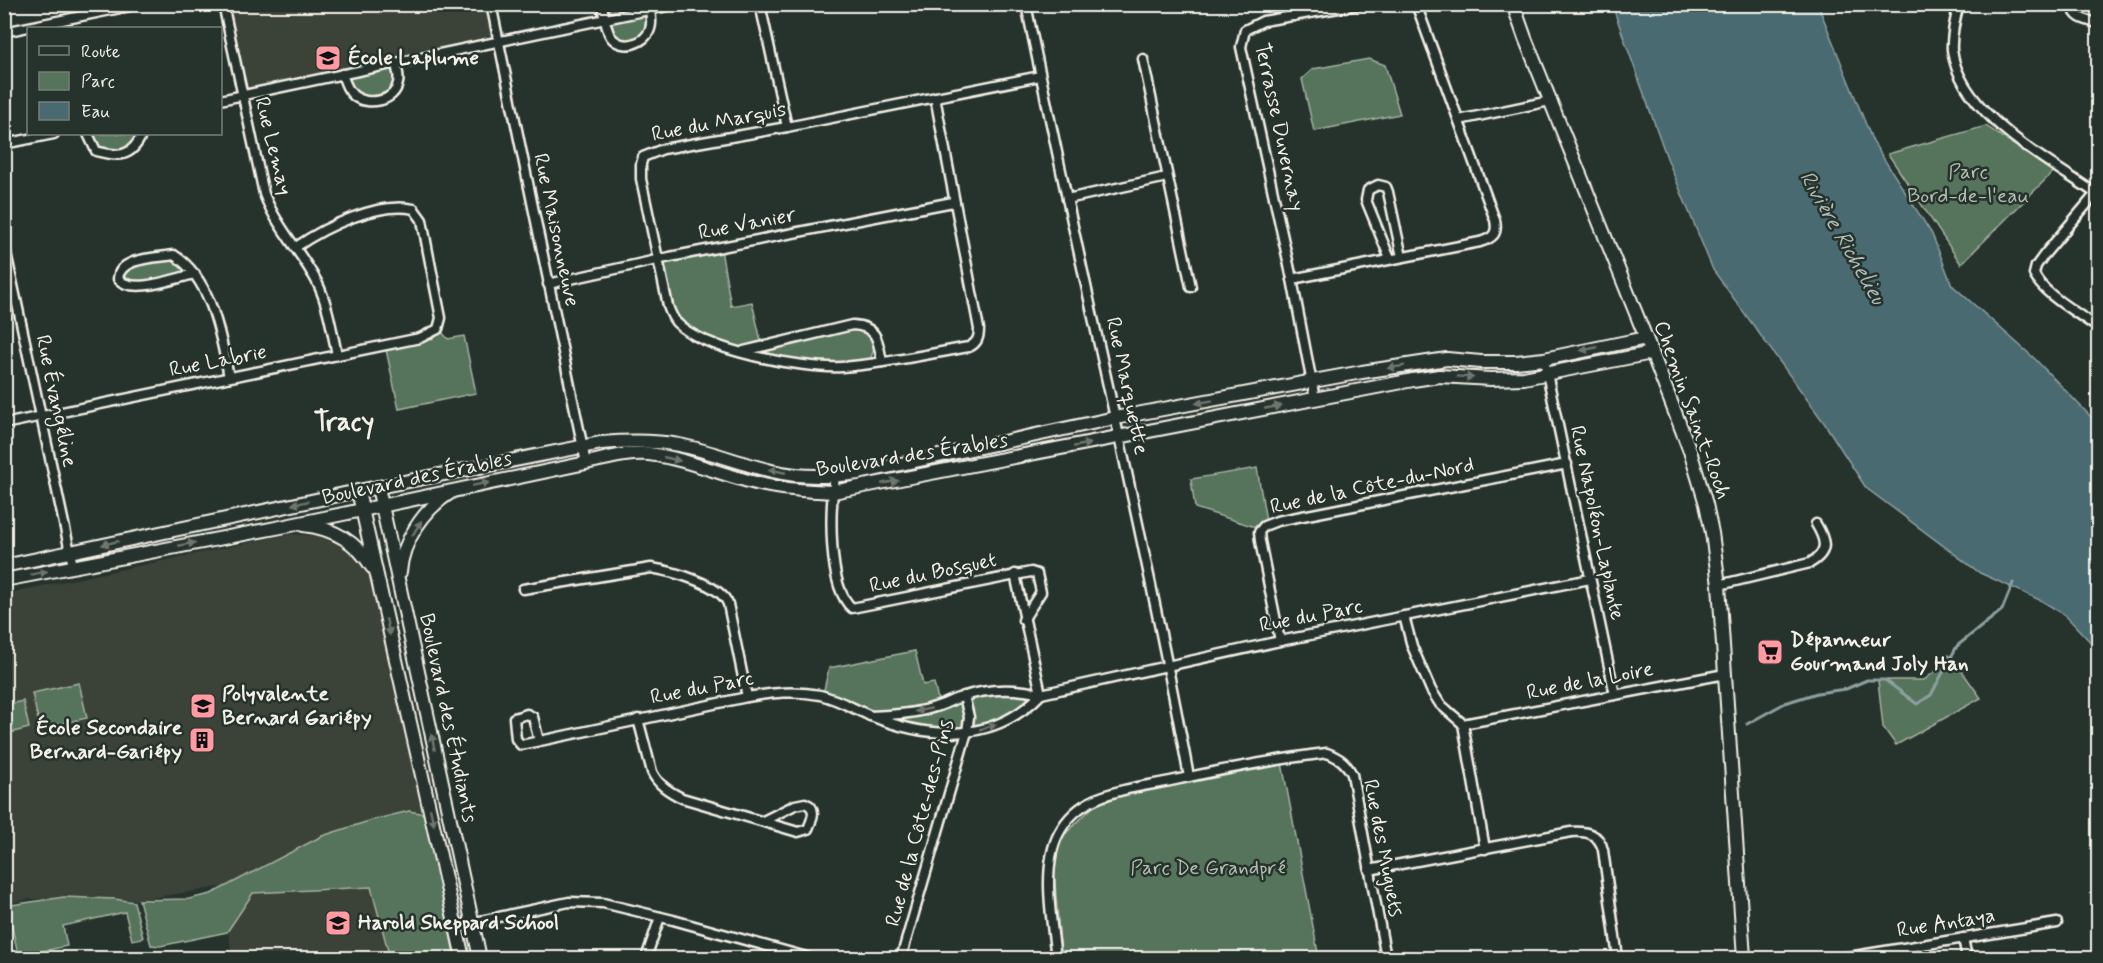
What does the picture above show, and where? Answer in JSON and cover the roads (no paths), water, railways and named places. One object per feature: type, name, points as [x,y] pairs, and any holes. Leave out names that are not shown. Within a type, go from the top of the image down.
[{"type":"street","points":[[28,27],[140,4]]},
{"type":"street","name":"Rue Lemay","points":[[224,4],[264,194],[272,212],[296,247],[321,293],[337,355]]},
{"type":"street","name":"Rue Maisonneuve","points":[[491,4],[586,463]]},
{"type":"street","points":[[602,4],[610,36],[619,44],[641,41],[651,28],[649,7]]},
{"type":"street","points":[[222,100],[605,20],[649,7],[677,4]]},
{"type":"street","points":[[760,4],[787,127]]},
{"type":"street","name":"Rue Marquette","points":[[1026,4],[1066,199],[1120,438],[1189,777]]},
{"type":"street","points":[[1292,4],[1294,16]]},
{"type":"street","name":"Terrasse Duvernay","points":[[1316,399],[1293,279],[1241,47],[1245,30],[1263,21],[1362,4]]},
{"type":"street","points":[[1293,279],[1480,242],[1495,235],[1497,228],[1495,220],[1416,4]]},
{"type":"street","name":"Chemin Saint-Roch","points":[[1513,4],[1652,352],[1699,479],[1712,533],[1719,585],[1744,958]]},
{"type":"street","points":[[1959,4],[1954,23],[1952,48],[1955,64],[1964,84],[1981,108],[2002,128],[2098,193],[2044,255],[2036,266],[2034,274],[2036,280],[2046,290],[2098,327]]},
{"type":"street","points":[[2072,4],[2078,18],[2098,23]]},
{"type":"street","points":[[4,32],[27,27]]},
{"type":"street","points":[[1143,59],[1191,287]]},
{"type":"street","points":[[342,74],[345,84],[355,97],[363,101],[381,100],[397,88],[399,81],[396,64]]},
{"type":"street","name":"Rue du Marquis","points":[[935,97],[953,202],[979,329],[978,340],[969,347],[882,362],[825,367],[741,352],[714,344],[693,334],[671,315],[641,179],[640,164],[643,157],[663,149],[787,127],[935,97],[1040,76]]},
{"type":"street","points":[[1459,120],[1550,101]]},
{"type":"street","points":[[4,144],[49,135]]},
{"type":"street","points":[[88,135],[96,152],[117,156],[125,155],[130,151],[141,135]]},
{"type":"street","points":[[1066,199],[1167,177]]},
{"type":"street","points":[[1390,259],[1366,200],[1368,190],[1378,185],[1386,187],[1388,192],[1402,257]]},
{"type":"street","name":"Rue Vanier","points":[[548,284],[953,202]]},
{"type":"street","name":"Rue Labrie","points":[[4,424],[420,338],[438,329],[441,318],[422,220],[414,209],[396,208],[359,215],[333,226],[296,247]]},
{"type":"street","name":"Rue Évangéline","points":[[4,243],[9,287],[73,566]]},
{"type":"street","points":[[195,274],[137,287],[131,287],[118,279],[118,273],[125,265],[174,255],[195,274],[216,319],[229,377]]},
{"type":"street","name":"Rue du Marquis","points":[[741,352],[858,326],[872,331],[876,336],[882,362]]},
{"type":"street","name":"Boulevard des Érables","points":[[4,566],[582,446],[627,441],[661,442],[680,445],[774,471],[835,476],[859,473],[1115,418],[1447,359],[1516,362],[1544,359],[1646,338]]},
{"type":"street","name":"Boulevard des Érables","points":[[4,580],[634,454],[650,454],[678,460],[764,485],[832,492],[1439,376],[1491,379],[1547,374],[1652,352]]},
{"type":"street","name":"Rue Napoléon-Laplante","points":[[1544,359],[1615,695]]},
{"type":"street","name":"Rue de la Côte-du-Nord","points":[[1280,641],[1259,532],[1270,522],[1567,464]]},
{"type":"street","name":"Rue du Bosquet","points":[[835,476],[831,517],[833,555],[841,589],[847,603],[852,608],[1030,572],[1037,574],[1041,585],[1039,597],[1023,620]]},
{"type":"street","name":"Boulevard des Étudiants","points":[[378,487],[480,958]]},
{"type":"street","points":[[400,583],[404,555],[418,524],[441,498],[460,489]]},
{"type":"street","name":"Boulevard des Étudiants","points":[[358,491],[463,958]]},
{"type":"street","points":[[1719,585],[1810,563],[1822,553],[1824,542],[1816,524]]},
{"type":"street","points":[[280,526],[310,526],[340,535],[360,550],[375,570]]},
{"type":"street","points":[[523,589],[651,568],[670,572],[711,587],[722,593],[728,604],[747,697]]},
{"type":"street","name":"Rue du Bosquet","points":[[1015,574],[1023,620],[1041,693]]},
{"type":"street","name":"Rue du Parc","points":[[870,716],[919,711],[964,696],[1006,689],[1041,693],[1280,641],[1590,579]]},
{"type":"street","points":[[1404,616],[1412,646],[1431,690],[1440,704],[1463,724],[1485,849]]},
{"type":"street","name":"Rue de la Loire","points":[[1463,724],[1725,674]]},
{"type":"street","name":"Rue du Parc","points":[[539,741],[747,697],[783,692],[816,695],[894,724],[934,732],[967,732],[996,725],[1029,706],[1041,693]]},
{"type":"street","name":"Rue de la Côte-des-Pins","points":[[901,958],[967,732],[969,717],[964,696]]},
{"type":"street","points":[[638,719],[648,764],[655,779],[682,798],[798,832],[808,829],[814,813],[812,808],[805,803],[795,805],[763,821]]},
{"type":"street","name":"Rue des Muguets","points":[[1056,958],[1050,870],[1052,853],[1059,833],[1071,816],[1084,806],[1111,794],[1189,777],[1300,756],[1328,753],[1338,757],[1352,774],[1386,958]]},
{"type":"street","points":[[1369,870],[1571,832],[1581,831],[1593,834],[1599,839],[1603,850],[1618,958]]},
{"type":"street","points":[[456,926],[569,902],[603,903],[810,958]]},
{"type":"street","points":[[646,958],[660,917]]},
{"type":"street","name":"Rue Antaya","points":[[1842,958],[2057,923]]},
{"type":"street","points":[[1963,938],[1967,958]]},
{"type":"water","name":"Rivière Richelieu","points":[[1612,5],[1818,5],[1873,142],[1932,234],[1952,285],[2034,358],[2098,424],[2098,650],[2065,615],[2042,601],[1980,573],[1866,488],[1825,424],[1713,270],[1667,158]]},
{"type":"waterway","points":[[1747,724],[1785,703],[1817,693],[1846,689],[1867,680],[1885,680],[1917,704],[1931,695],[1957,646],[2002,610],[2013,583]]},
{"type":"place","name":"École Laplume","points":[[328,58]]},
{"type":"place","name":"Dépanneur Gourmand Joly Han","points":[[1770,652]]},
{"type":"place","name":"Polyvalente Bernard Gariépy","points":[[203,706]]},
{"type":"place","name":"École Secondaire Bernard-Gariépy","points":[[202,740]]},
{"type":"place","name":"Harold Sheppard School","points":[[338,923]]},
{"type":"district","name":"Tracy","points":[[344,422]]},
{"type":"park label","name":"Parc Bord-de-l'eau","points":[[1968,184]]},
{"type":"park label","name":"Parc De Grandpré","points":[[1208,868]]}]
